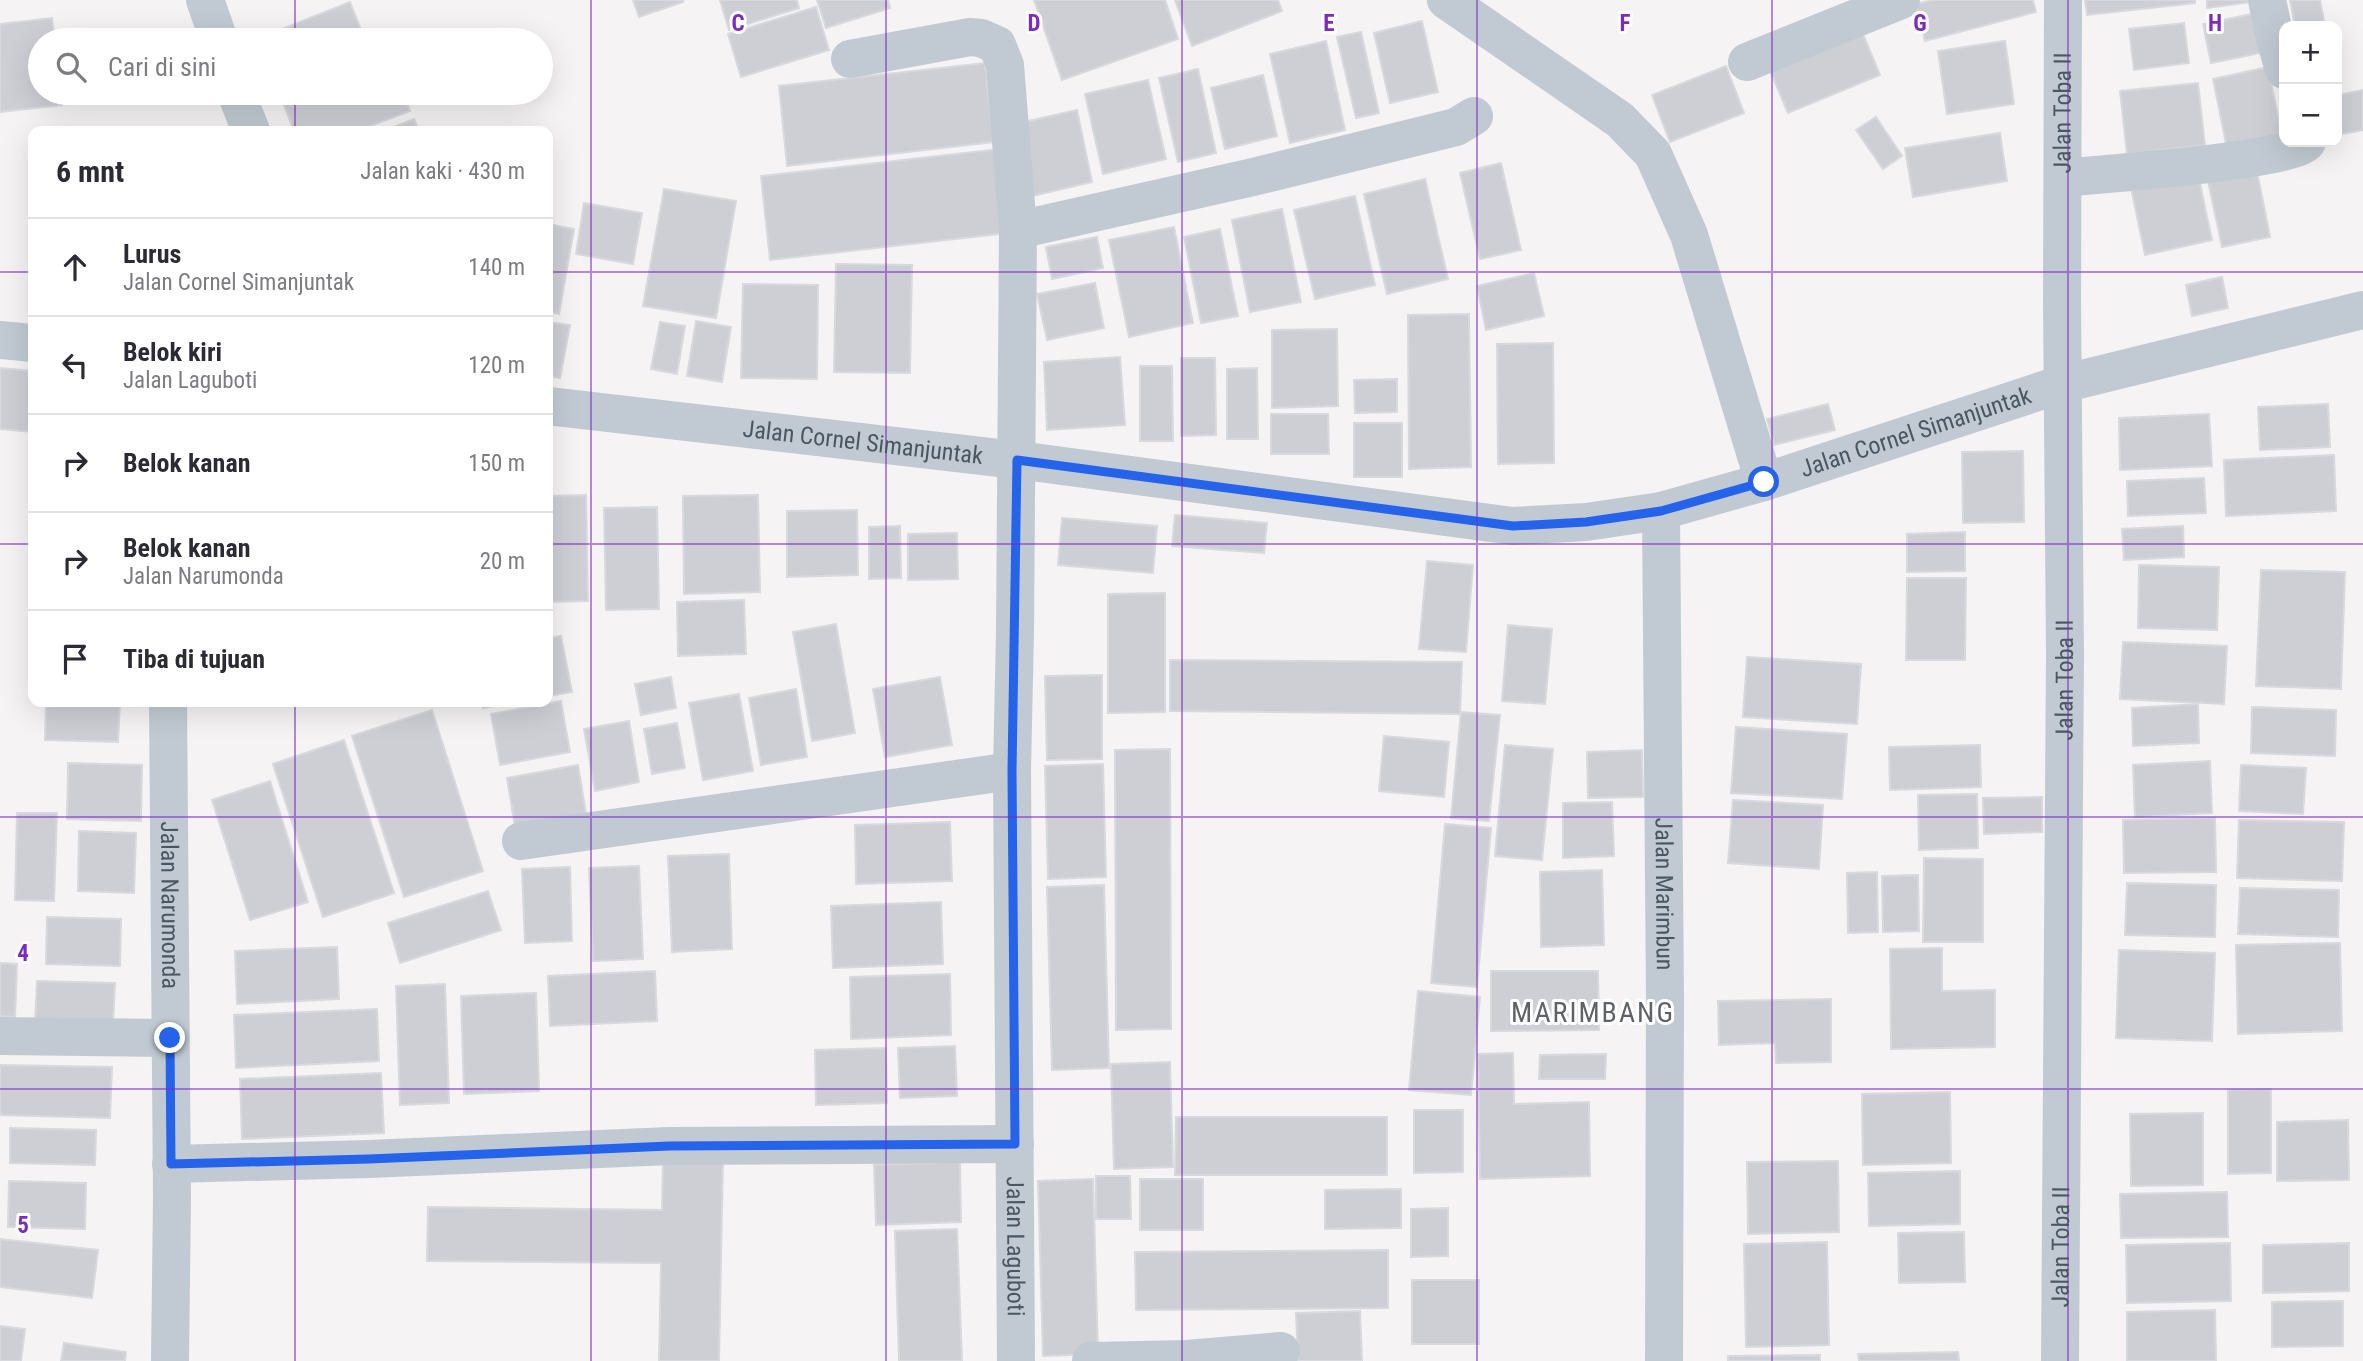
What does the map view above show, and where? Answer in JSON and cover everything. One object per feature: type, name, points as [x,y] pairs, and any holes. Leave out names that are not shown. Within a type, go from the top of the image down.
[{"type":"street","points":[[205,0],[215,28]]},
{"type":"street","points":[[1446,0],[1611,113],[1653,154],[1689,235],[1764,482]]},
{"type":"street","points":[[1747,62],[1901,0]]},
{"type":"street","name":"Jalan Toba II","points":[[2060,1361],[2065,655],[2062,384],[2063,0]]},
{"type":"street","points":[[2267,0],[2279,52]]},
{"type":"street","name":"Jalan Laguboti","points":[[850,59],[970,37],[981,38],[997,45],[1005,65],[1018,230],[1012,771],[1016,1361]]},
{"type":"street","points":[[241,105],[249,126]]},
{"type":"street","points":[[1018,230],[1253,177],[1456,127],[1474,116]]},
{"type":"street","points":[[2063,178],[2256,158],[2301,147]]},
{"type":"street","name":"Jalan Cornel Simanjuntak","points":[[553,407],[1017,460],[1513,526],[1586,522],[1661,511],[1764,482],[2062,384],[2363,310]]},
{"type":"street","points":[[0,340],[28,343]]},
{"type":"street","name":"Jalan Marimbun","points":[[1661,511],[1665,985],[1664,1361]]},
{"type":"street","name":"Jalan Narumonda","points":[[168,707],[170,1361]]},
{"type":"street","points":[[521,841],[1012,771]]},
{"type":"street","points":[[0,1036],[170,1038]]},
{"type":"street","points":[[171,1164],[369,1159],[669,1146],[1015,1144]]},
{"type":"street","points":[[1091,1361],[1187,1359],[1281,1351]]},
{"type":"building","points":[[633,0],[683,0],[683,2],[639,17]]},
{"type":"building","points":[[720,0],[797,0],[799,8],[729,30]]},
{"type":"building","points":[[817,0],[888,0],[890,8],[826,28]]},
{"type":"building","points":[[1034,0],[1165,0],[1178,39],[1062,80]]},
{"type":"building","points":[[1175,0],[1278,0],[1282,11],[1192,46]]},
{"type":"building","points":[[1933,0],[2033,0],[2036,12],[1925,41],[1916,4]]},
{"type":"building","points":[[2085,0],[2195,0],[2195,3],[2087,15]]},
{"type":"building","points":[[2207,0],[2251,0],[2251,2],[2207,8]]},
{"type":"building","points":[[2290,0],[2320,0],[2324,21],[2294,21]]},
{"type":"building","points":[[350,2],[360,28],[284,28]]},
{"type":"building","points":[[816,7],[829,50],[741,77],[728,34]]},
{"type":"building","points":[[2257,13],[2265,52],[2211,63],[2203,24]]},
{"type":"building","points":[[52,18],[53,28],[28,28],[28,105],[62,105],[0,112],[0,24]]},
{"type":"building","points":[[1422,21],[1438,92],[1390,103],[1374,33]]},
{"type":"building","points":[[2184,23],[2189,63],[2134,70],[2129,29]]},
{"type":"building","points":[[1860,27],[1880,75],[1788,113],[1768,66]]},
{"type":"building","points":[[1361,32],[1379,113],[1356,118],[1337,37]]},
{"type":"building","points":[[1326,41],[1345,130],[1290,143],[1270,54]]},
{"type":"building","points":[[2005,41],[2014,104],[1947,114],[1938,51]]},
{"type":"building","points":[[985,63],[993,142],[787,166],[779,86]]},
{"type":"building","points":[[1726,66],[1744,113],[1670,142],[1652,95]]},
{"type":"building","points":[[2268,67],[2279,121],[2279,142],[2228,153],[2213,79]]},
{"type":"building","points":[[1198,69],[1216,153],[1178,162],[1159,78]]},
{"type":"building","points":[[1263,75],[1277,136],[1225,149],[1211,88]]},
{"type":"building","points":[[1148,80],[1166,159],[1103,174],[1085,94]]},
{"type":"building","points":[[2198,83],[2205,145],[2127,154],[2120,91]]},
{"type":"building","points":[[2363,90],[2363,130],[2342,134],[2342,94]]},
{"type":"building","points":[[284,105],[408,105],[410,111],[370,126],[292,126]]},
{"type":"building","points":[[1077,110],[1092,182],[1028,197],[1011,125]]},
{"type":"building","points":[[1876,117],[1902,156],[1883,169],[1856,130]]},
{"type":"building","points":[[414,119],[417,126],[396,126]]},
{"type":"building","points":[[2000,133],[2007,181],[1913,197],[1905,148]]},
{"type":"building","points":[[999,149],[1007,233],[770,260],[761,176]]},
{"type":"building","points":[[1501,163],[1521,250],[1480,259],[1460,173]]},
{"type":"building","points":[[2257,171],[2270,237],[2222,247],[2208,181]]},
{"type":"building","points":[[2198,174],[2212,240],[2145,255],[2131,188]]},
{"type":"building","points":[[1425,179],[1448,279],[1387,294],[1364,194]]},
{"type":"building","points":[[664,189],[736,201],[716,318],[643,306]]},
{"type":"building","points":[[1355,196],[1375,285],[1315,299],[1294,210]]},
{"type":"building","points":[[584,203],[642,213],[633,264],[576,254]]},
{"type":"building","points":[[1282,209],[1301,302],[1250,312],[1232,220]]},
{"type":"building","points":[[553,225],[574,229],[559,314],[553,313]]},
{"type":"building","points":[[1174,227],[1193,323],[1129,337],[1109,240]]},
{"type":"building","points":[[1220,229],[1238,316],[1201,323],[1184,237]]},
{"type":"building","points":[[1097,237],[1103,268],[1052,279],[1046,247]]},
{"type":"building","points":[[836,264],[912,265],[910,373],[834,372]]},
{"type":"building","points":[[1534,273],[1544,316],[1486,330],[1477,286]]},
{"type":"building","points":[[2222,277],[2228,308],[2192,316],[2186,285]]},
{"type":"building","points":[[1095,283],[1104,328],[1047,340],[1037,294]]},
{"type":"building","points":[[743,284],[818,285],[817,379],[741,378]]},
{"type":"building","points":[[1469,314],[1471,467],[1409,469],[1408,315]]},
{"type":"building","points":[[696,321],[731,327],[722,382],[687,376]]},
{"type":"building","points":[[660,322],[685,326],[677,374],[651,369]]},
{"type":"building","points":[[553,323],[570,325],[560,378],[553,377]]},
{"type":"building","points":[[1337,329],[1338,406],[1272,408],[1272,330]]},
{"type":"building","points":[[1553,343],[1554,463],[1498,464],[1497,344]]},
{"type":"building","points":[[1120,357],[1125,425],[1047,430],[1044,362]]},
{"type":"building","points":[[1181,358],[1215,358],[1216,435],[1181,436]]},
{"type":"building","points":[[1140,366],[1172,366],[1173,441],[1140,441]]},
{"type":"building","points":[[0,368],[28,371],[28,432],[0,429]]},
{"type":"building","points":[[1257,368],[1258,439],[1227,439],[1227,369]]},
{"type":"building","points":[[1397,379],[1397,412],[1355,413],[1354,380]]},
{"type":"building","points":[[1828,404],[1835,430],[1774,445],[1767,419]]},
{"type":"building","points":[[2328,404],[2330,447],[2260,450],[2258,407]]},
{"type":"building","points":[[1271,414],[1328,414],[1329,454],[1271,454]]},
{"type":"building","points":[[2209,414],[2212,466],[2120,470],[2119,418]]},
{"type":"building","points":[[1354,423],[1402,423],[1402,477],[1354,477]]},
{"type":"building","points":[[2023,451],[2024,522],[1963,523],[1962,452]]},
{"type":"building","points":[[2334,455],[2336,511],[2226,516],[2224,460]]},
{"type":"building","points":[[2204,478],[2206,513],[2128,516],[2127,481]]},
{"type":"building","points":[[586,495],[588,601],[553,602],[553,496]]},
{"type":"building","points":[[758,495],[760,592],[684,594],[683,496]]},
{"type":"building","points":[[657,507],[659,609],[606,610],[604,508]]},
{"type":"building","points":[[857,510],[858,575],[787,577],[787,511]]},
{"type":"building","points":[[1175,515],[1267,523],[1264,553],[1172,546]]},
{"type":"building","points":[[1062,518],[1157,526],[1153,573],[1058,565]]},
{"type":"building","points":[[900,526],[901,578],[869,579],[869,527]]},
{"type":"building","points":[[2183,526],[2184,557],[2124,560],[2122,529]]},
{"type":"building","points":[[1965,532],[1965,571],[1907,572],[1907,534]]},
{"type":"building","points":[[957,533],[958,579],[908,580],[908,534]]},
{"type":"building","points":[[1427,561],[1473,565],[1466,652],[1419,649]]},
{"type":"building","points":[[2139,565],[2219,567],[2217,630],[2138,628]]},
{"type":"building","points":[[2261,570],[2345,572],[2341,689],[2256,686]]},
{"type":"building","points":[[1907,578],[1966,578],[1965,660],[1906,660]]},
{"type":"building","points":[[1165,593],[1165,712],[1108,713],[1108,594]]},
{"type":"building","points":[[744,600],[746,654],[678,656],[677,602]]},
{"type":"building","points":[[836,624],[855,733],[812,741],[793,632]]},
{"type":"building","points":[[1508,625],[1552,629],[1545,704],[1502,701]]},
{"type":"building","points":[[561,636],[572,692],[553,695],[553,637]]},
{"type":"building","points":[[2123,642],[2227,646],[2224,704],[2120,699]]},
{"type":"building","points":[[1747,657],[1861,664],[1857,724],[1743,717]]},
{"type":"building","points":[[1170,660],[1462,662],[1460,714],[1170,711]]},
{"type":"building","points":[[1102,675],[1102,759],[1047,760],[1045,676]]},
{"type":"building","points":[[671,677],[676,708],[641,715],[635,684]]},
{"type":"building","points":[[940,677],[952,745],[885,757],[873,689]]},
{"type":"building","points":[[796,689],[807,757],[761,765],[749,698]]},
{"type":"building","points":[[739,694],[753,771],[703,780],[689,703]]},
{"type":"building","points":[[561,701],[570,752],[500,765],[491,714],[529,707],[553,707],[553,702]]},
{"type":"building","points":[[2198,704],[2199,743],[2133,746],[2132,708]]},
{"type":"building","points":[[46,707],[120,707],[118,742],[45,740]]},
{"type":"building","points":[[2252,707],[2336,710],[2335,756],[2251,753]]},
{"type":"building","points":[[432,710],[483,871],[404,897],[352,736]]},
{"type":"building","points":[[1461,712],[1500,715],[1489,821],[1451,818]]},
{"type":"building","points":[[629,721],[639,782],[595,791],[584,729]]},
{"type":"building","points":[[677,723],[685,768],[652,774],[644,729]]},
{"type":"building","points":[[1736,727],[1847,734],[1842,799],[1731,793]]},
{"type":"building","points":[[1384,736],[1449,742],[1444,797],[1379,791]]},
{"type":"building","points":[[344,740],[394,893],[323,917],[273,764]]},
{"type":"building","points":[[1505,745],[1553,749],[1542,860],[1495,856]]},
{"type":"building","points":[[1980,745],[1981,787],[1890,790],[1889,747]]},
{"type":"building","points":[[1170,749],[1171,1029],[1116,1030],[1115,750]]},
{"type":"building","points":[[1642,750],[1643,797],[1588,798],[1587,752]]},
{"type":"building","points":[[2210,761],[2212,813],[2135,817],[2133,765]]},
{"type":"building","points":[[68,763],[142,765],[141,821],[67,819]]},
{"type":"building","points":[[1103,764],[1106,877],[1048,879],[1045,766]]},
{"type":"building","points":[[578,765],[587,820],[516,833],[507,778]]},
{"type":"building","points":[[2241,765],[2306,768],[2303,814],[2239,811]]},
{"type":"building","points":[[270,781],[308,902],[250,920],[212,800]]},
{"type":"building","points":[[1977,794],[1978,848],[1919,850],[1918,795]]},
{"type":"building","points":[[2042,797],[2042,832],[1984,834],[1983,798]]},
{"type":"building","points":[[1733,800],[1823,805],[1819,869],[1728,863]]},
{"type":"building","points":[[1612,802],[1614,856],[1563,858],[1563,803]]},
{"type":"building","points":[[17,813],[57,813],[54,901],[15,900]]},
{"type":"building","points":[[2215,818],[2216,872],[2124,873],[2123,820]]},
{"type":"building","points":[[2239,820],[2344,822],[2342,881],[2237,878]]},
{"type":"building","points":[[950,822],[952,881],[856,884],[855,825]]},
{"type":"building","points":[[1445,824],[1491,828],[1477,987],[1431,983]]},
{"type":"building","points":[[79,831],[136,833],[134,893],[78,891]]},
{"type":"building","points":[[729,854],[732,949],[672,952],[668,856]]},
{"type":"building","points":[[1924,858],[1983,859],[1983,942],[1923,942]]},
{"type":"building","points":[[639,866],[643,959],[593,961],[589,868]]},
{"type":"building","points":[[570,867],[572,941],[525,943],[522,869]]},
{"type":"building","points":[[1602,870],[1604,945],[1541,947],[1540,872]]},
{"type":"building","points":[[1877,872],[1878,932],[1848,933],[1847,873]]},
{"type":"building","points":[[1918,875],[1919,931],[1883,932],[1882,876]]},
{"type":"building","points":[[2127,883],[2216,885],[2215,937],[2125,935]]},
{"type":"building","points":[[1104,885],[1109,1068],[1052,1070],[1047,887]]},
{"type":"building","points":[[2240,888],[2339,890],[2338,937],[2238,934]]},
{"type":"building","points":[[488,891],[501,930],[400,963],[388,923]]},
{"type":"building","points":[[941,902],[943,964],[833,968],[831,906]]},
{"type":"building","points":[[47,917],[121,919],[120,966],[46,964]]},
{"type":"building","points":[[2340,943],[2342,1031],[2238,1034],[2236,945]]},
{"type":"building","points":[[337,947],[339,999],[237,1004],[235,951]]},
{"type":"building","points":[[1942,948],[1942,991],[1995,990],[1995,1047],[1891,1049],[1890,949]]},
{"type":"building","points":[[2119,950],[2215,953],[2212,1041],[2116,1038]]},
{"type":"building","points":[[0,963],[17,964],[15,1017],[0,1016]]},
{"type":"building","points":[[655,971],[657,1021],[550,1026],[548,976]]},
{"type":"building","points":[[1491,971],[1598,971],[1599,1030],[1491,1031]]},
{"type":"building","points":[[950,974],[951,1035],[851,1039],[850,977]]},
{"type":"building","points":[[37,981],[115,983],[113,1024],[35,1022]]},
{"type":"building","points":[[445,984],[449,1103],[400,1105],[396,986]]},
{"type":"building","points":[[1418,991],[1480,997],[1471,1095],[1409,1090]]},
{"type":"building","points":[[536,993],[539,1091],[464,1094],[461,996]]},
{"type":"building","points":[[1831,999],[1831,1062],[1776,1063],[1775,1043],[1719,1045],[1718,1001]]},
{"type":"building","points":[[377,1009],[379,1061],[236,1068],[234,1015]]},
{"type":"building","points":[[955,1046],[957,1096],[900,1098],[898,1048]]},
{"type":"building","points":[[886,1048],[887,1103],[816,1105],[815,1050]]},
{"type":"building","points":[[1513,1053],[1514,1104],[1589,1102],[1590,1176],[1480,1179],[1478,1054]]},
{"type":"building","points":[[1606,1054],[1605,1079],[1539,1079],[1540,1055]]},
{"type":"building","points":[[1170,1062],[1173,1167],[1114,1169],[1111,1064]]},
{"type":"building","points":[[0,1065],[112,1067],[110,1118],[0,1115]]},
{"type":"building","points":[[381,1073],[384,1133],[242,1139],[240,1079]]},
{"type":"building","points":[[2271,1089],[2271,1173],[2228,1174],[2228,1090]]},
{"type":"building","points":[[1950,1092],[1951,1163],[1863,1165],[1862,1094]]},
{"type":"building","points":[[1414,1110],[1463,1110],[1463,1172],[1414,1173]]},
{"type":"building","points":[[2203,1113],[2203,1185],[2131,1186],[2130,1114]]},
{"type":"building","points":[[1176,1117],[1387,1117],[1387,1175],[1175,1175]]},
{"type":"building","points":[[2348,1120],[2349,1180],[2277,1181],[2277,1122]]},
{"type":"building","points":[[10,1128],[96,1130],[95,1165],[10,1163]]},
{"type":"building","points":[[663,1157],[723,1158],[719,1361],[659,1361],[661,1263],[427,1261],[428,1207],[662,1210]]},
{"type":"building","points":[[1838,1161],[1839,1232],[1748,1234],[1747,1162]]},
{"type":"building","points":[[960,1162],[961,1222],[876,1225],[874,1165]]},
{"type":"building","points":[[1960,1171],[1960,1224],[1869,1226],[1868,1173]]},
{"type":"building","points":[[1096,1176],[1130,1176],[1131,1219],[1096,1219]]},
{"type":"building","points":[[1093,1179],[1098,1354],[1043,1356],[1038,1181]]},
{"type":"building","points":[[1140,1179],[1203,1179],[1203,1230],[1140,1230]]},
{"type":"building","points":[[9,1181],[86,1183],[85,1229],[8,1227]]},
{"type":"building","points":[[1401,1189],[1401,1228],[1325,1229],[1325,1190]]},
{"type":"building","points":[[2227,1192],[2228,1237],[2121,1238],[2120,1194]]},
{"type":"building","points":[[1448,1208],[1448,1256],[1411,1257],[1411,1209]]},
{"type":"building","points":[[957,1229],[962,1361],[899,1361],[895,1231]]},
{"type":"building","points":[[1964,1232],[1965,1282],[1899,1283],[1898,1233]]},
{"type":"building","points":[[0,1239],[98,1250],[92,1298],[0,1287]]},
{"type":"building","points":[[1827,1242],[1829,1345],[1746,1347],[1744,1244]]},
{"type":"building","points":[[2230,1243],[2231,1301],[2127,1303],[2126,1245]]},
{"type":"building","points":[[2349,1243],[2349,1291],[2263,1293],[2263,1245]]},
{"type":"building","points":[[1388,1250],[1388,1308],[1136,1310],[1135,1252]]},
{"type":"building","points":[[1412,1280],[1479,1280],[1479,1344],[1412,1344]]},
{"type":"building","points":[[2343,1301],[2343,1346],[2272,1347],[2272,1302]]},
{"type":"building","points":[[2215,1310],[2216,1361],[2127,1361],[2127,1312]]},
{"type":"building","points":[[1360,1311],[1362,1361],[1298,1361],[1296,1313]]},
{"type":"building","points":[[0,1326],[25,1329],[21,1361],[0,1361]]},
{"type":"building","points":[[64,1343],[126,1352],[125,1361],[61,1361]]},
{"type":"building","points":[[1958,1352],[1959,1361],[1859,1361],[1858,1354]]},
{"type":"building","points":[[1820,1355],[1820,1361],[1728,1361],[1728,1356]]},
{"type":"district","name":"MARIMBANG","points":[[1593,1012]]},
{"type":"route","points":[[170,1038],[171,1164],[369,1159],[669,1146],[1015,1144],[1012,771],[1017,460],[1513,526],[1586,522],[1661,511],[1764,482]]}]
